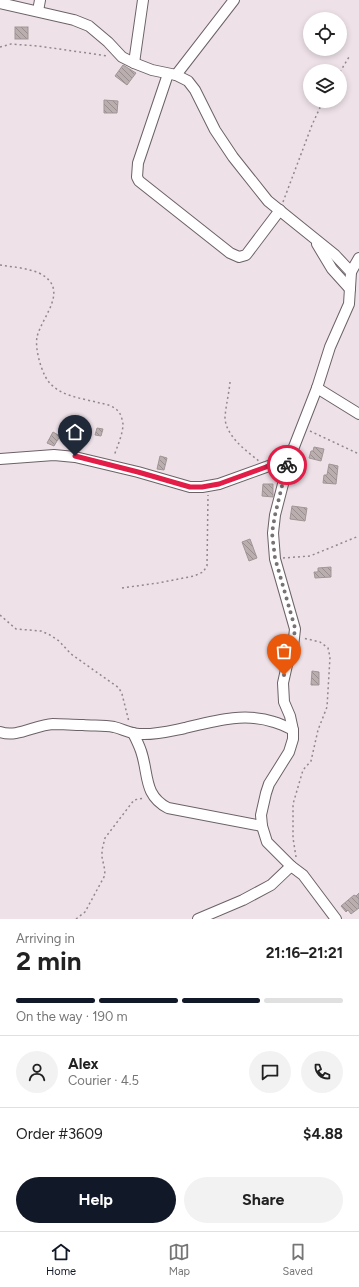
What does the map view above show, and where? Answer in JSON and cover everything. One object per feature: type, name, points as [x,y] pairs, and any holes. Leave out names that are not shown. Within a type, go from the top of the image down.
[{"type":"street","points":[[38,11],[40,0]]},
{"type":"street","points":[[134,63],[143,0]]},
{"type":"street","points":[[234,0],[172,75],[138,163],[136,177],[139,181],[230,253],[239,257],[246,255],[280,210]]},
{"type":"street","points":[[0,3],[74,20],[89,26],[108,42],[122,57],[152,70],[188,81],[195,90],[215,130],[233,158],[268,201],[335,255],[351,272]]},
{"type":"street","points":[[313,238],[332,269],[353,292]]},
{"type":"street","points":[[336,919],[293,862],[267,842],[262,826],[261,815],[269,784],[289,752],[293,739],[290,716],[284,702],[283,683],[295,636],[295,628],[275,558],[272,533],[275,515],[290,456],[317,388],[330,348],[353,292],[351,272],[359,258]]},
{"type":"street","points":[[317,388],[359,414]]},
{"type":"street","points":[[0,458],[75,456],[190,487],[202,487],[266,467],[290,456]]},
{"type":"street","points":[[0,732],[6,734],[15,733],[40,726],[66,724],[110,726],[140,734],[164,732],[230,717],[262,718],[293,730]]},
{"type":"street","points":[[133,733],[141,751],[150,789],[155,799],[159,803],[168,808],[262,826]]},
{"type":"street","points":[[198,919],[243,900],[271,885],[293,862]]},
{"type":"path","points":[[0,47],[11,44],[38,46],[122,57]]},
{"type":"path","points":[[345,64],[349,57]]},
{"type":"path","points":[[280,210],[320,108]]},
{"type":"path","points":[[0,265],[26,269],[39,273],[50,281],[53,287],[54,296],[51,307],[37,337],[37,350],[40,363],[45,376],[54,388],[68,395],[107,405],[118,410],[122,416],[123,425],[111,466]]},
{"type":"path","points":[[230,382],[225,417],[226,425],[232,436],[266,467]]},
{"type":"path","points":[[301,428],[319,434],[359,454]]},
{"type":"path","points":[[122,588],[194,576],[203,572],[207,566],[208,499],[210,485]]},
{"type":"path","points":[[275,558],[310,556],[359,536]]},
{"type":"path","points":[[0,615],[16,629],[41,630],[50,635],[59,641],[71,654],[119,688],[122,694],[125,713],[133,733]]},
{"type":"path","points":[[293,862],[293,804],[303,770],[310,761],[318,730],[327,707],[330,657],[328,648],[320,642],[295,636]]},
{"type":"path","points":[[76,919],[85,912],[104,877],[105,871],[102,850],[105,838],[110,830],[134,800],[138,798],[155,799]]},
{"type":"building","points":[[15,27],[28,27],[28,39],[15,39]]},
{"type":"building","points":[[123,65],[136,73],[127,85],[115,76]]},
{"type":"building","points":[[104,100],[118,101],[117,113],[104,113]]},
{"type":"building","points":[[97,428],[103,429],[101,436],[95,435]]},
{"type":"building","points":[[53,432],[60,436],[54,446],[47,443]]},
{"type":"building","points":[[314,447],[324,449],[321,461],[309,458]]},
{"type":"building","points":[[160,456],[167,458],[164,470],[157,469]]},
{"type":"building","points":[[329,464],[338,466],[336,484],[323,483],[324,475],[327,475]]},
{"type":"building","points":[[263,484],[273,484],[273,497],[262,496]]},
{"type":"building","points":[[292,506],[307,508],[305,521],[290,519]]},
{"type":"building","points":[[250,539],[257,558],[249,561],[242,542]]},
{"type":"building","points":[[331,567],[331,577],[315,578],[314,572],[318,572],[318,568]]},
{"type":"building","points":[[312,671],[319,672],[319,685],[311,685]]},
{"type":"building","points":[[359,893],[359,908],[351,914],[348,910],[346,912],[341,906],[354,895],[356,896]]},
{"type":"way so far","points":[[284,675],[293,647],[295,628],[275,558],[272,533],[287,465]]},
{"type":"route","points":[[75,456],[190,487],[202,487],[219,484],[266,467],[290,456],[287,465]]}]
